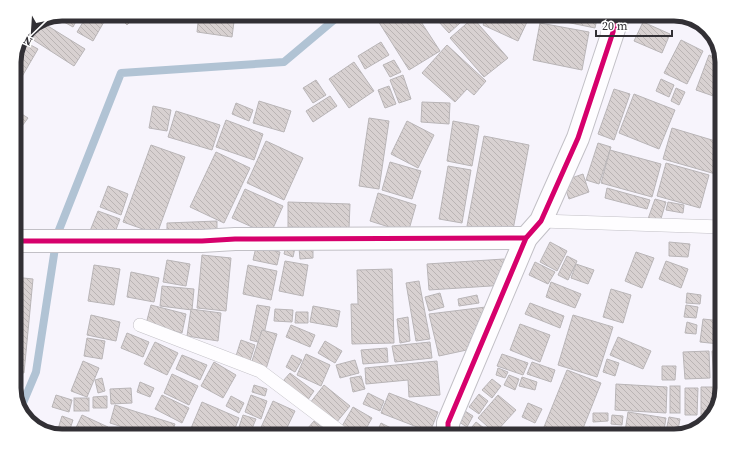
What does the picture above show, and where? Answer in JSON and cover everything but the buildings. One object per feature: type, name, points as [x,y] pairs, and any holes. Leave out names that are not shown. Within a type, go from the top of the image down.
[{"type":"street","points":[[448,429],[448,423],[526,238],[541,221],[578,138],[617,21]]},
{"type":"street","points":[[21,241],[526,238]]},
{"type":"lane","points":[[541,221],[715,228]]},
{"type":"lane","points":[[140,325],[260,371],[337,429]]},
{"type":"waterway","points":[[23,402],[36,372],[57,235],[121,73],[284,62],[333,21]]},
{"type":"cycle path","points":[[448,429],[448,423],[526,238],[541,221],[578,138],[617,21]]},
{"type":"cycle path","points":[[21,241],[526,238]]}]
